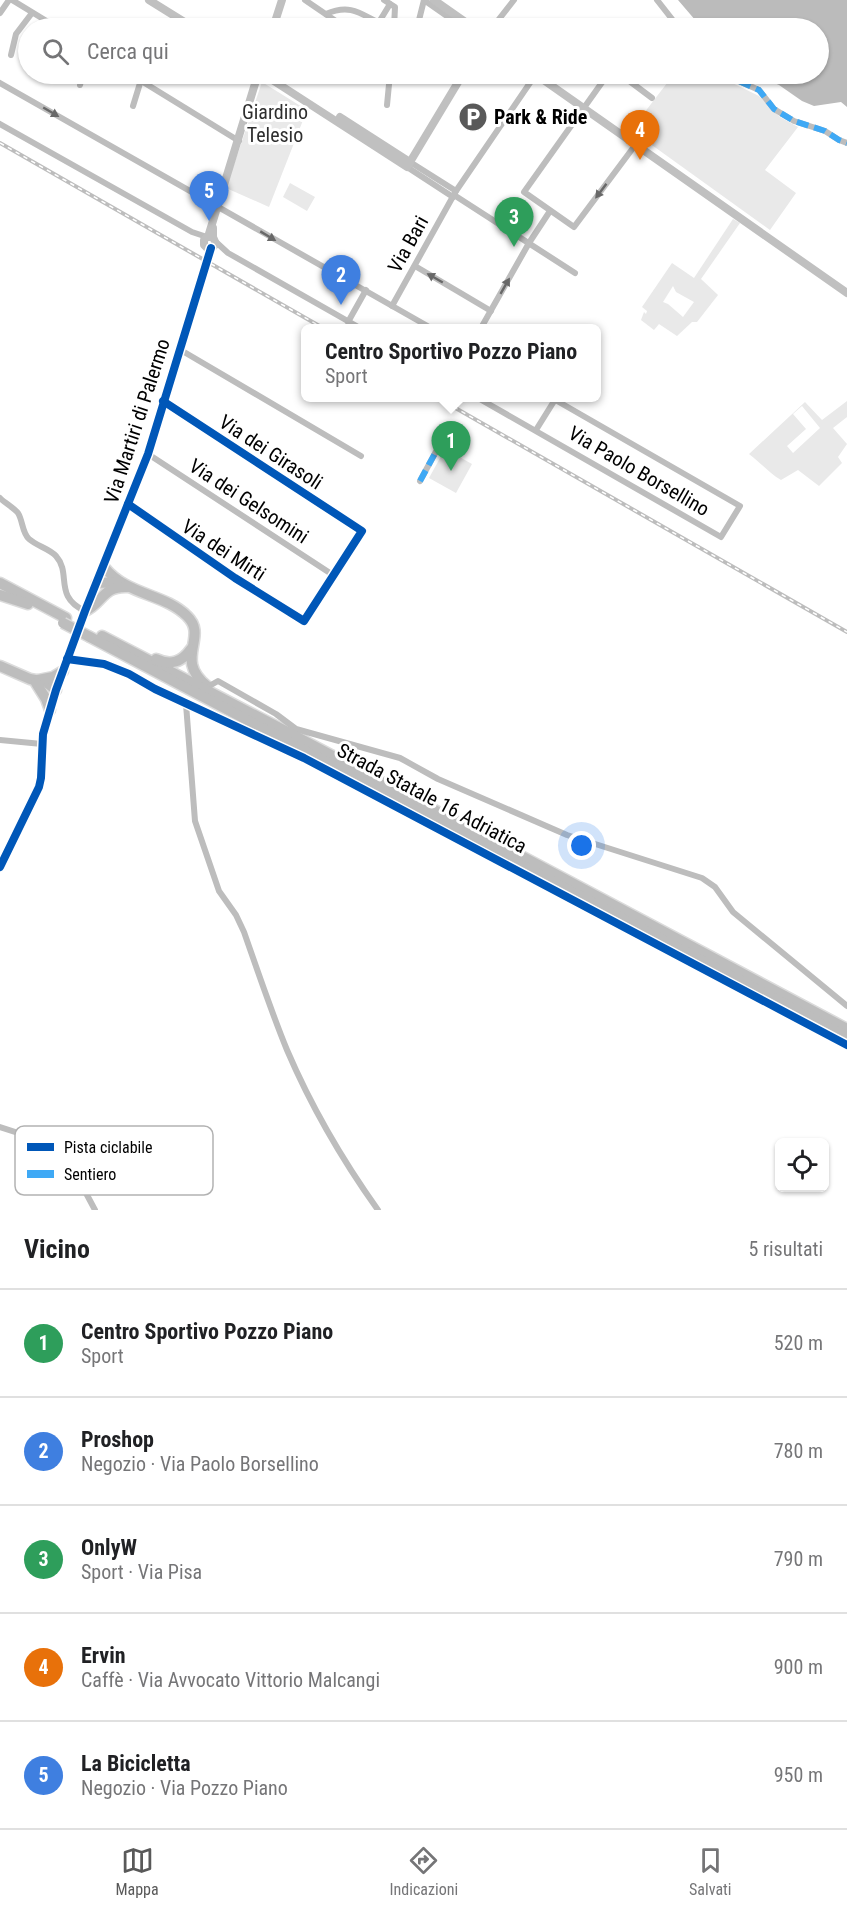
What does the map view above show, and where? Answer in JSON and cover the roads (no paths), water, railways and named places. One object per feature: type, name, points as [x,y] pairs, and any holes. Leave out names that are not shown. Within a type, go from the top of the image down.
[{"type":"highway","points":[[104,567],[119,586]]},
{"type":"highway","name":"Strada Statale 16 Adriatica","points":[[0,583],[64,620]]},
{"type":"highway","points":[[97,583],[119,586],[173,606],[187,615],[195,627],[192,668],[197,677],[227,700]]},
{"type":"highway","points":[[85,611],[119,586]]},
{"type":"highway","name":"Strada Statale 16 Adriatica","points":[[0,590],[92,634],[847,1037]]},
{"type":"highway","points":[[0,595],[27,604]]},
{"type":"highway","name":"Strada Statale 16 Adriatica","points":[[92,634],[106,638],[227,700],[778,990],[847,1029]]},
{"type":"highway","points":[[106,638],[118,640],[168,663],[180,661],[192,649]]},
{"type":"highway","points":[[0,666],[35,681],[45,689],[56,690]]},
{"type":"highway","points":[[35,681],[53,677],[63,671]]},
{"type":"highway","points":[[35,681],[50,710]]},
{"type":"street","points":[[0,13],[11,0],[42,18]]},
{"type":"street","points":[[149,0],[178,18]]},
{"type":"street","points":[[160,0],[188,18]]},
{"type":"street","points":[[276,18],[282,0]]},
{"type":"street","points":[[305,0],[332,18]]},
{"type":"street","points":[[420,18],[424,0],[450,18]]},
{"type":"street","points":[[434,0],[460,18]]},
{"type":"street","points":[[500,18],[514,0]]},
{"type":"street","points":[[657,0],[670,18]]},
{"type":"street","points":[[381,18],[387,2],[394,7],[394,18]]},
{"type":"street","points":[[326,14],[340,7],[351,6],[373,18]]},
{"type":"street","points":[[28,18],[32,12]]},
{"type":"street","points":[[11,55],[18,31]]},
{"type":"street","points":[[0,83],[424,324]]},
{"type":"street","points":[[133,106],[140,84]]},
{"type":"street","points":[[147,84],[238,141]]},
{"type":"street","name":"Via Martiri di Palermo","points":[[97,583],[148,454],[255,84]]},
{"type":"street","points":[[279,84],[409,164]]},
{"type":"street","points":[[287,84],[575,273]]},
{"type":"street","points":[[387,105],[389,84]]},
{"type":"street","points":[[409,164],[457,84]]},
{"type":"street","name":"Via Bari","points":[[392,306],[454,195],[529,84]]},
{"type":"street","points":[[551,84],[847,293]]},
{"type":"street","points":[[602,84],[524,192],[574,227],[636,144]]},
{"type":"street","points":[[633,84],[652,98]]},
{"type":"street","points":[[746,84],[759,90],[774,109],[794,121],[825,131],[847,143]]},
{"type":"street","points":[[0,124],[352,324]]},
{"type":"street","points":[[483,324],[550,211]]},
{"type":"street","points":[[415,266],[490,311]]},
{"type":"street","points":[[348,322],[366,290]]},
{"type":"street","points":[[178,349],[361,456]]},
{"type":"street","name":"Via dei Girasoli","points":[[163,401],[362,531],[333,575]]},
{"type":"street","name":"Via Paolo Borsellino","points":[[485,402],[721,537],[740,506],[561,402]]},
{"type":"street","points":[[536,430],[552,402]]},
{"type":"street","points":[[420,481],[446,432]]},
{"type":"street","name":"Via dei Gelsomini","points":[[148,454],[333,575]]},
{"type":"street","points":[[0,498],[18,513],[26,537],[41,548],[55,554],[61,563],[63,586],[67,596],[78,608],[85,611]]},
{"type":"street","name":"Via dei Mirti","points":[[128,504],[225,572],[304,621],[333,575]]},
{"type":"street","points":[[0,867],[39,788],[42,744],[50,710],[97,583]]},
{"type":"street","points":[[67,659],[104,664],[129,674],[184,703],[304,758],[847,1045]]},
{"type":"street","points":[[210,685],[218,681],[276,714],[296,729],[400,758],[438,780],[567,835],[702,878],[716,887],[733,912],[847,1006]]},
{"type":"street","points":[[184,703],[193,696]]},
{"type":"street","points":[[184,703],[195,821],[216,884],[244,932],[288,1051],[311,1098],[358,1182],[378,1210]]},
{"type":"street","points":[[0,741],[42,744]]},
{"type":"street","points":[[0,1127],[15,1132]]},
{"type":"street","points":[[88,1195],[96,1210]]},
{"type":"railway","points":[[0,143],[316,324]]},
{"type":"railway","points":[[445,402],[847,632]]},
{"type":"place","name":"Park & Ride","points":[[473,117]]},
{"type":"place","name":"Ervin","points":[[640,160]]},
{"type":"place","name":"La Bicicletta","points":[[209,221]]},
{"type":"place","name":"OnlyW","points":[[514,247]]},
{"type":"place","name":"Proshop","points":[[341,305]]},
{"type":"place","name":"Centro Sportivo Pozzo Piano","points":[[451,471]]},
{"type":"park label","name":"Giardino Telesio","points":[[275,124]]}]
